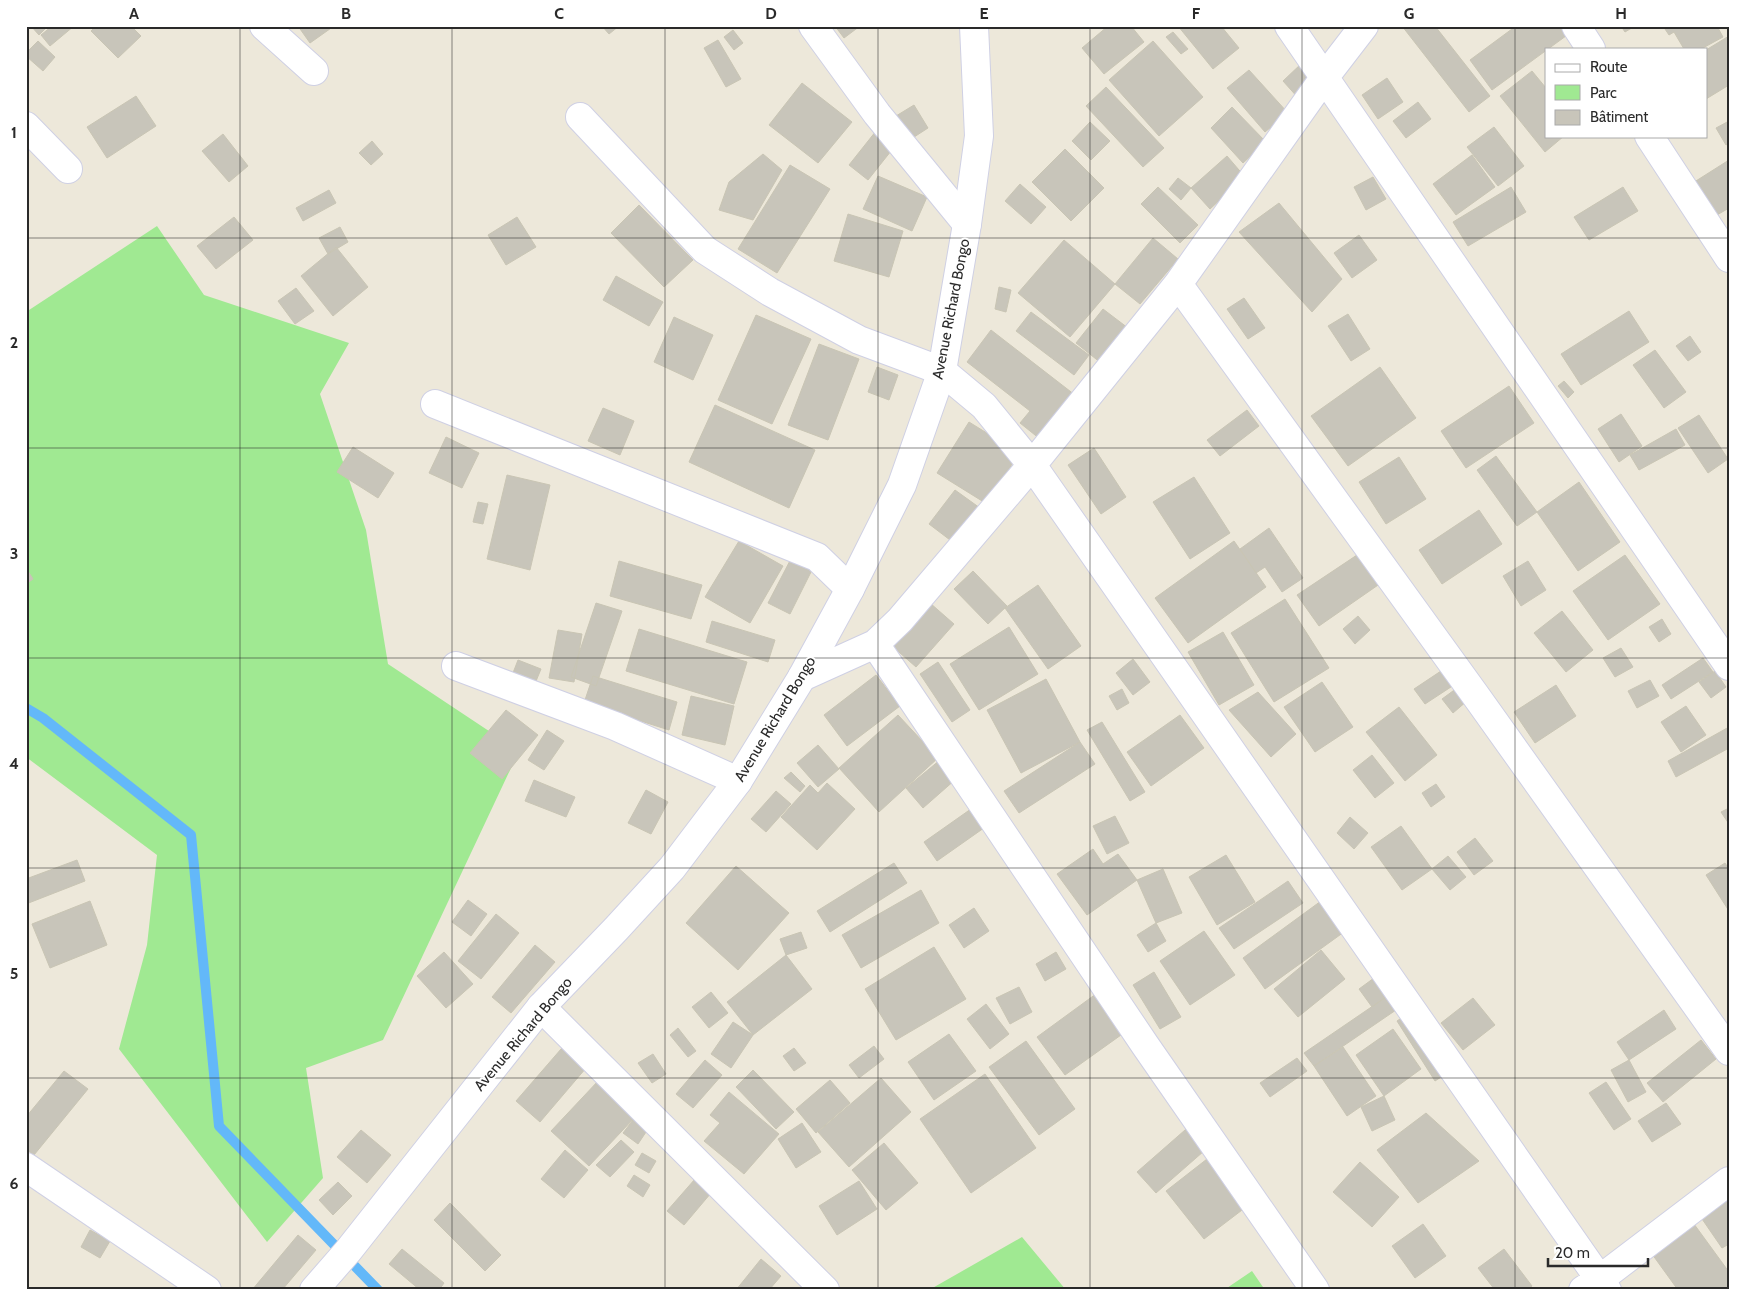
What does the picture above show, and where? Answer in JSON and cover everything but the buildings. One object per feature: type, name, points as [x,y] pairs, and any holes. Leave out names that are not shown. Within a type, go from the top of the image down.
[{"type":"street","points":[[264,26],[314,71]]},
{"type":"street","points":[[813,26],[877,114],[967,224]]},
{"type":"street","name":"Avenue Richard Bongo","points":[[314,1290],[348,1251],[541,1008],[672,868],[738,781],[802,677],[850,589],[902,485],[942,371],[967,224],[979,136],[974,26]]},
{"type":"street","points":[[1289,26],[1729,666]]},
{"type":"street","points":[[802,677],[875,644],[900,620],[1032,465],[1178,284],[1324,78],[1364,26]]},
{"type":"street","points":[[1576,26],[1590,48]]},
{"type":"street","points":[[580,116],[705,250],[770,292],[860,340],[942,371],[984,406],[1032,465],[1301,853],[1596,1286],[1729,1181]]},
{"type":"street","points":[[26,126],[68,169]]},
{"type":"street","points":[[1650,138],[1729,258]]},
{"type":"street","points":[[1178,284],[1476,696],[1729,1051]]},
{"type":"street","points":[[436,404],[816,557],[850,589]]},
{"type":"street","points":[[875,644],[1145,1045],[1315,1290]]},
{"type":"street","points":[[456,666],[615,726],[738,781]]},
{"type":"street","points":[[541,1008],[825,1290]]},
{"type":"street","points":[[26,1167],[206,1290]]},
{"type":"green space","points":[[157,226],[204,295],[349,343],[320,394],[366,530],[388,664],[519,751],[383,1040],[306,1068],[323,1178],[267,1242],[119,1049],[147,945],[157,855],[26,757],[26,312]]},
{"type":"green space","points":[[1022,1237],[1066,1290],[929,1290]]},
{"type":"green space","points":[[1252,1271],[1265,1290],[1224,1290]]},
{"type":"waterway","points":[[26,708],[43,718],[191,835],[219,1126],[378,1290]]}]
